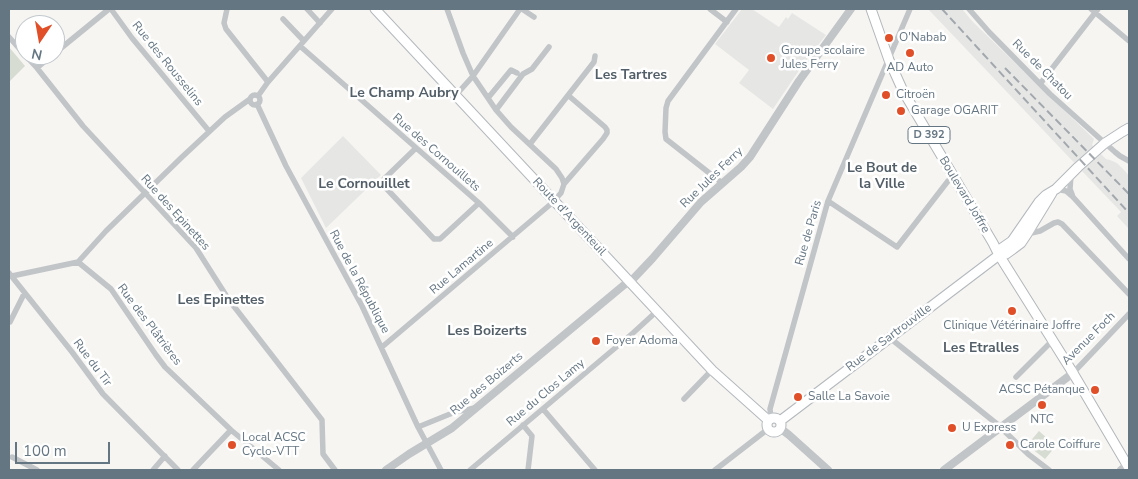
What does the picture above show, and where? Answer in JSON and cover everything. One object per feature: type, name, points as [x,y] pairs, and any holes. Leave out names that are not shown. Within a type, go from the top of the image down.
[{"type":"main road","name":"Route d'Argenteuil","points":[[375,9],[712,370],[774,423]]},
{"type":"main road","name":"Boulevard Joffre","points":[[871,9],[889,60],[903,91],[999,255],[1073,372]]},
{"type":"main road","points":[[999,255],[1006,254],[1021,243],[1054,191],[1071,174],[1105,143],[1129,128]]},
{"type":"main road","points":[[999,255],[1002,248],[1012,241],[1039,202],[1046,195],[1054,191]]},
{"type":"main road","name":"Rue de Sartrouville","points":[[774,423],[999,255]]},
{"type":"main road","name":"D 392","points":[[1073,372],[1126,468]]},
{"type":"street","name":"Rue des Rousselins","points":[[65,45],[110,9],[209,131]]},
{"type":"street","points":[[227,9],[224,23],[226,29],[268,82]]},
{"type":"street","points":[[307,9],[320,23]]},
{"type":"street","points":[[258,96],[332,9]]},
{"type":"street","points":[[447,9],[473,76],[496,110],[511,127],[556,169],[564,184]]},
{"type":"street","points":[[456,95],[473,76],[521,9],[534,17]]},
{"type":"street","points":[[710,9],[726,22]]},
{"type":"street","points":[[722,183],[666,139],[666,108],[668,101],[736,9]]},
{"type":"street","name":"Rue Jules Ferry","points":[[629,282],[652,259],[701,202],[741,167],[753,153],[799,81],[851,9]]},
{"type":"street","name":"Rue de Paris","points":[[774,423],[770,410],[828,200],[910,9]]},
{"type":"street","name":"Rue de Chatou","points":[[969,9],[1040,84],[1120,156],[1129,161]]},
{"type":"street","points":[[1040,84],[1095,10],[1129,41]]},
{"type":"street","name":"Rue des Cornouillets","points":[[283,19],[302,44],[479,203],[513,236]]},
{"type":"street","points":[[496,110],[522,74],[532,69],[549,47]]},
{"type":"street","points":[[530,144],[569,96],[594,62],[595,56]]},
{"type":"street","name":"Rue des Epinettes","points":[[34,65],[83,126],[196,248],[229,300],[322,420],[323,454],[334,470]]},
{"type":"street","name":"Rue des Rousselins","points":[[37,68],[41,65]]},
{"type":"street","points":[[488,98],[511,70],[517,73]]},
{"type":"street","points":[[10,275],[78,262],[144,193],[209,131],[253,95],[258,96]]},
{"type":"street","points":[[250,99],[252,104],[257,104],[260,100],[258,96]]},
{"type":"street","name":"Rue Lamartine","points":[[382,347],[554,201],[561,193],[564,184],[603,139],[607,130],[569,96]]},
{"type":"street","name":"Rue de la République","points":[[257,104],[288,168],[362,306],[418,427],[441,470]]},
{"type":"street","points":[[416,148],[384,179],[384,186],[434,239],[440,239],[479,203]]},
{"type":"street","points":[[1071,174],[1070,189],[1073,197]]},
{"type":"street","points":[[828,200],[897,247],[948,181]]},
{"type":"street","points":[[1054,191],[1062,190],[1073,197],[1129,259]]},
{"type":"street","points":[[1027,234],[1040,231],[1054,223],[1062,224],[1129,294]]},
{"type":"street","name":"Rue des Plâtrières","points":[[78,262],[111,289],[166,367],[230,430],[279,470]]},
{"type":"street","name":"Rue du Tir","points":[[10,275],[103,394],[178,470]]},
{"type":"street","name":"Rue des Boizerts","points":[[386,470],[452,428],[629,282]]},
{"type":"street","points":[[10,322],[24,294]]},
{"type":"street","name":"Rue du Clos Lamy","points":[[470,470],[657,311]]},
{"type":"street","name":"Avenue Foch","points":[[944,470],[1073,372],[1129,314]]},
{"type":"street","points":[[890,338],[997,424],[1028,454],[1049,470]]},
{"type":"street","points":[[1016,378],[1052,341]]},
{"type":"street","points":[[684,399],[712,370]]},
{"type":"street","points":[[418,427],[455,412],[477,408]]},
{"type":"street","points":[[543,409],[595,470]]},
{"type":"street","points":[[715,470],[774,423],[828,470]]},
{"type":"street","points":[[523,425],[532,436],[528,470]]},
{"type":"street","points":[[193,470],[230,430]]},
{"type":"street","points":[[153,470],[164,456]]},
{"type":"street","points":[[12,457],[37,470]]},
{"type":"shaded area","name":"Groupe scolaire Jules Ferry","points":[[742,9],[752,9],[779,27],[786,17],[788,19],[792,13],[826,35],[773,109],[739,83],[749,70],[715,44]]},
{"type":"shaded area","points":[[928,9],[962,9],[973,22],[1094,139],[1092,145],[1106,159],[1117,163],[1125,171],[1129,176],[1129,229],[1117,216],[1121,212]]},
{"type":"shaded area","points":[[9,47],[15,54],[15,65],[25,66],[9,82]]},
{"type":"shaded area","points":[[343,136],[381,175],[326,228],[301,178]]},
{"type":"shaded area","points":[[1039,431],[1056,446],[1045,459],[1027,445]]},
{"type":"railway","points":[[942,9],[1129,213]]},
{"type":"railway","points":[[1005,68],[1129,194]]},
{"type":"place","name":"O'Nabab","points":[[889,38]]},
{"type":"place","name":"AD Auto","points":[[910,53]]},
{"type":"place","name":"Groupe scolaire Jules Ferry","points":[[771,58]]},
{"type":"place","name":"Citroën","points":[[886,95]]},
{"type":"place","name":"Garage OGARIT","points":[[901,111]]},
{"type":"place","name":"Clinique Vétérinaire Joffre","points":[[1012,311]]},
{"type":"place","name":"Foyer Adoma","points":[[596,341]]},
{"type":"place","name":"ACSC Pétanque","points":[[1095,390]]},
{"type":"place","name":"Salle La Savoie","points":[[798,397]]},
{"type":"place","name":"NTC","points":[[1042,405]]},
{"type":"place","name":"U Express","points":[[952,428]]},
{"type":"place","name":"Local ACSC Cyclo-VTT","points":[[232,445]]},
{"type":"place","name":"Carole Coiffure","points":[[1010,445]]},
{"type":"district","name":"Les Tartres","points":[[631,76]]},
{"type":"district","name":"Le Champ Aubry","points":[[404,94]]},
{"type":"district","name":"Le Bout de la Ville","points":[[882,177]]},
{"type":"district","name":"Le Cornouillet","points":[[364,185]]},
{"type":"district","name":"Les Epinettes","points":[[221,301]]},
{"type":"district","name":"Les Boizerts","points":[[487,332]]},
{"type":"district","name":"Les Etralles","points":[[981,349]]}]
